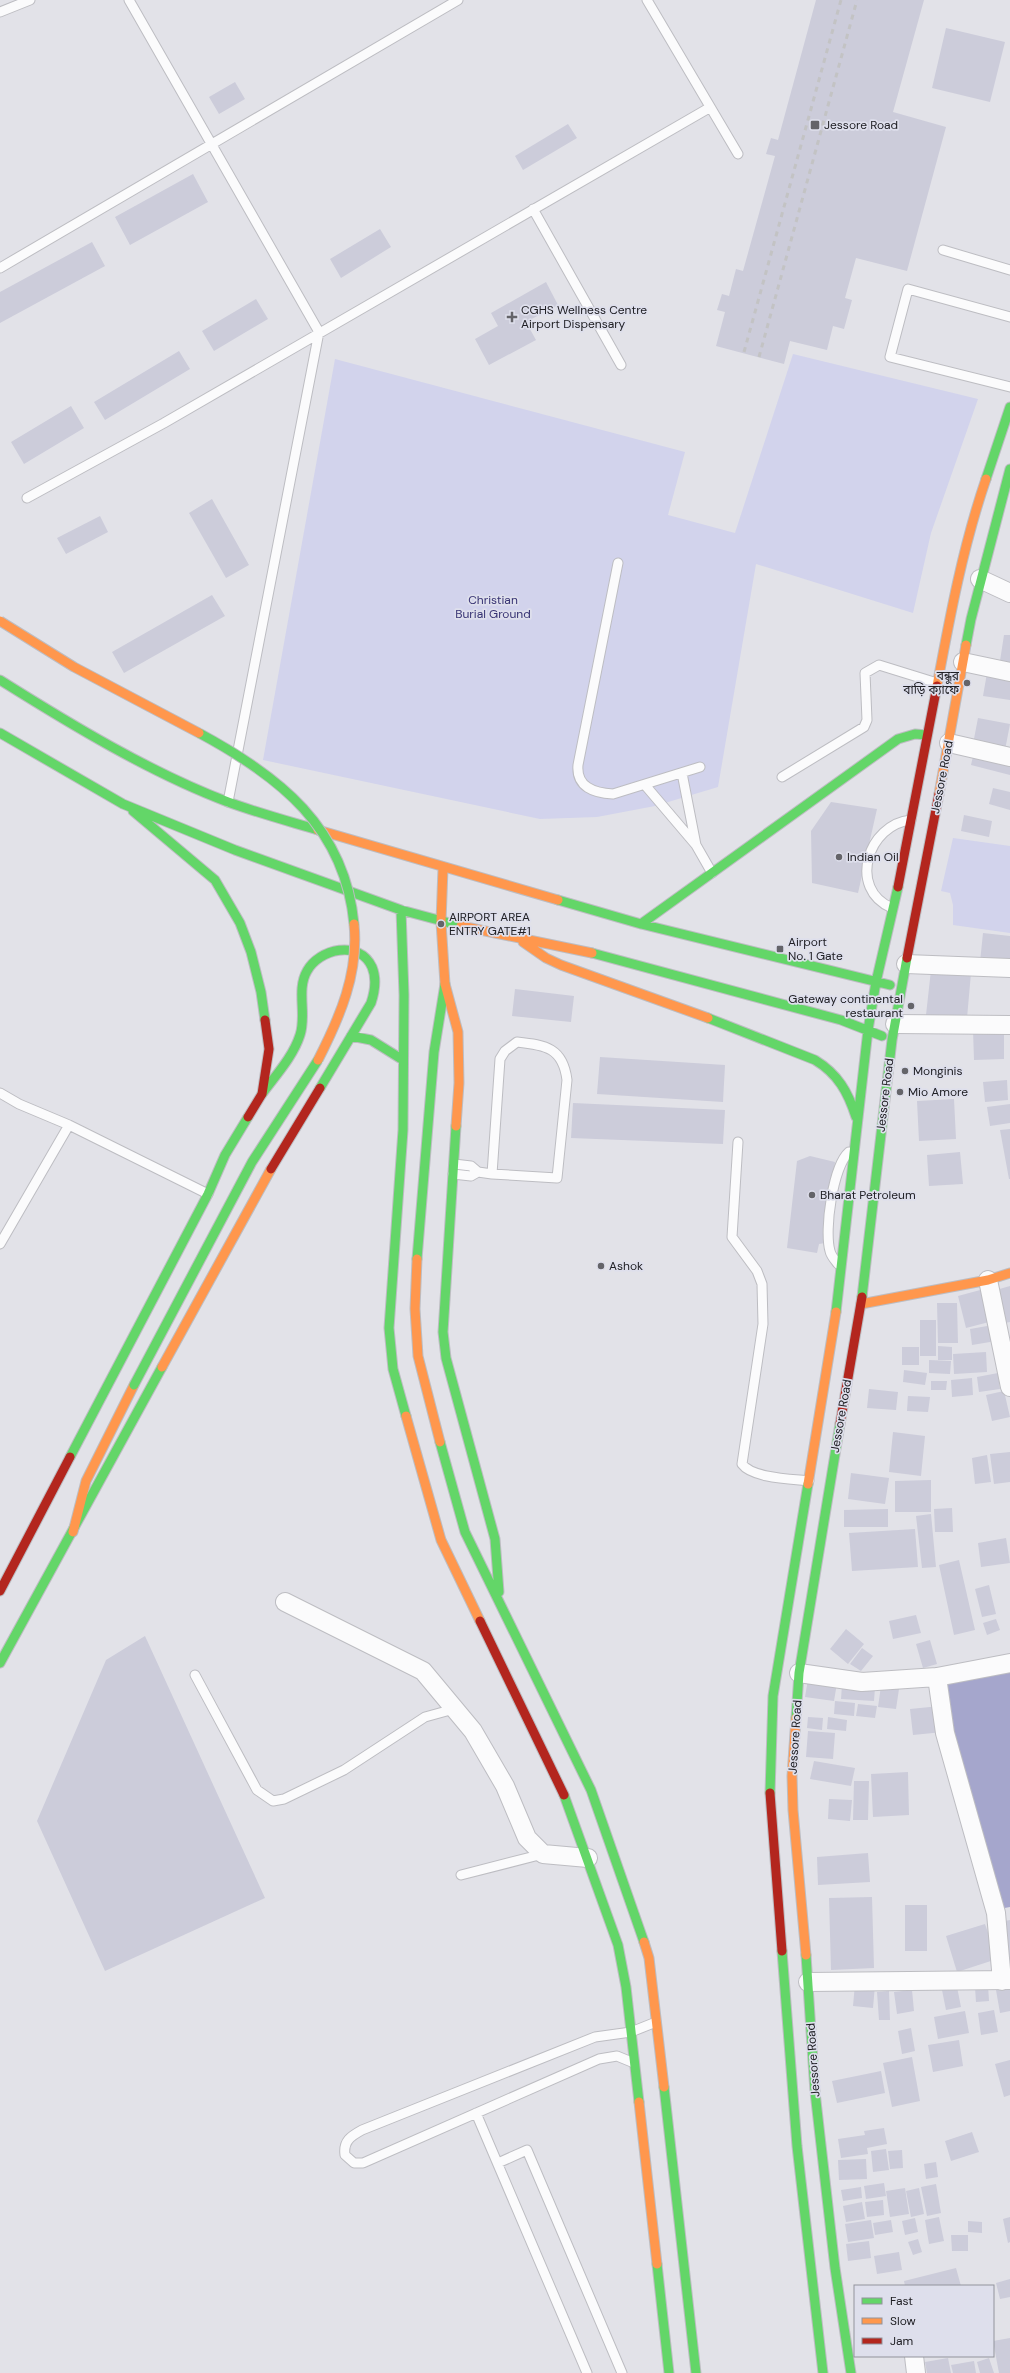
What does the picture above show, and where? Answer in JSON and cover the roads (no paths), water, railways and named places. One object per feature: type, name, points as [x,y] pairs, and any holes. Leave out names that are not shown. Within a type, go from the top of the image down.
[{"type":"main road","name":"Jessore Road","points":[[823,2373],[798,2153],[769,1769],[773,1696],[842,1267],[868,1030],[876,982],[911,820],[953,600],[984,488],[1010,407]]},
{"type":"main road","name":"Jessore Road","points":[[851,2373],[836,2268],[815,2092],[792,1776],[799,1673],[819,1541],[861,1304],[894,1032],[901,988],[980,579],[1006,491],[1010,469]]},
{"type":"main road","points":[[0,621],[51,654],[252,764],[285,788],[306,810],[335,854],[346,883],[354,917],[356,948],[354,972],[343,1012],[319,1059],[254,1159],[134,1385],[86,1481],[73,1532]]},
{"type":"main road","points":[[0,680],[61,718],[171,776],[228,802],[444,868],[641,924],[901,988]]},
{"type":"main road","points":[[0,733],[47,762],[123,804],[235,850],[401,910],[441,922],[515,936],[628,961],[841,1020],[868,1030],[894,1032]]},
{"type":"main road","points":[[641,924],[898,739],[915,734],[927,735]]},
{"type":"main road","points":[[123,804],[205,870],[226,896],[240,923],[251,952],[267,1029],[269,1049],[262,1094]]},
{"type":"main road","points":[[444,868],[441,922],[446,984],[459,1041],[459,1083],[443,1332],[446,1358],[495,1539],[500,1606]]},
{"type":"main road","points":[[401,910],[404,994],[403,1130],[389,1328],[393,1369],[441,1540],[567,1801],[588,1858],[621,1959],[631,2032],[669,2373]]},
{"type":"main road","points":[[515,936],[530,949],[562,965],[671,1003],[815,1060],[831,1069],[841,1080],[858,1124]]},
{"type":"main road","points":[[0,1591],[208,1194],[225,1155],[262,1094],[295,1047],[300,1034],[303,1008],[302,981],[305,970],[316,960],[337,950],[350,950],[364,958],[372,965],[376,975],[376,990],[371,1003],[264,1179],[102,1475],[73,1532],[0,1663]]},
{"type":"main road","points":[[446,984],[434,1038],[432,1095],[417,1281],[415,1337],[418,1356],[457,1508],[465,1532],[500,1606],[592,1790],[647,1951],[696,2373]]},
{"type":"main road","points":[[351,1036],[371,1040],[403,1060]]},
{"type":"main road","points":[[861,1304],[988,1280],[1010,1273]]},
{"type":"street","points":[[984,488],[1006,491]]},
{"type":"street","points":[[980,579],[1010,593]]},
{"type":"street","points":[[963,662],[1010,672]]},
{"type":"street","points":[[949,743],[1010,757]]},
{"type":"street","points":[[906,964],[1010,968]]},
{"type":"street","points":[[894,1032],[1010,1025]]},
{"type":"street","points":[[988,1280],[1007,1358],[1010,1387]]},
{"type":"street","points":[[285,1602],[423,1671],[473,1731],[505,1786],[527,1838],[543,1854],[588,1858]]},
{"type":"street","points":[[799,1673],[862,1682],[936,1677],[1010,1663]]},
{"type":"street","points":[[808,1982],[1006,1980],[1003,1912],[945,1732],[936,1677]]},
{"type":"street","points":[[914,2357],[916,2373]]},
{"type":"lane","points":[[0,12],[30,0]]},
{"type":"lane","points":[[129,0],[319,332],[285,515],[228,802]]},
{"type":"lane","points":[[0,268],[212,146],[458,0]]},
{"type":"lane","points":[[647,0],[709,108],[738,154]]},
{"type":"lane","points":[[27,498],[164,423],[319,332],[709,108]]},
{"type":"lane","points":[[533,209],[621,365]]},
{"type":"lane","points":[[943,250],[1010,270]]},
{"type":"lane","points":[[1010,317],[908,290],[890,357],[1010,387]]},
{"type":"lane","points":[[618,563],[578,774],[580,782],[590,790],[602,794],[613,794],[700,767]]},
{"type":"lane","points":[[782,777],[864,727],[867,720],[865,673],[873,668],[879,665],[937,683]]},
{"type":"lane","points":[[682,773],[696,845]]},
{"type":"lane","points":[[645,785],[696,845],[712,874]]},
{"type":"lane","points":[[893,908],[878,899],[871,890],[866,876],[869,858],[878,837],[891,827],[903,821],[911,820]]},
{"type":"lane","points":[[454,1164],[471,1166],[478,1172],[492,1174],[557,1178],[567,1080],[562,1060],[549,1048],[538,1044],[517,1042],[505,1050],[500,1059],[492,1174]]},
{"type":"lane","points":[[0,1093],[19,1104],[70,1125],[208,1194]]},
{"type":"lane","points":[[0,1244],[70,1125]]},
{"type":"lane","points":[[738,1142],[732,1237],[757,1271],[762,1284],[762,1324],[742,1464],[746,1470],[759,1474],[808,1481]]},
{"type":"lane","points":[[842,1267],[830,1251],[830,1213],[839,1165],[846,1155],[855,1147]]},
{"type":"lane","points":[[453,1174],[471,1176],[478,1172]]},
{"type":"lane","points":[[196,1675],[257,1790],[273,1801],[284,1799],[344,1770],[425,1717],[454,1709]]},
{"type":"lane","points":[[461,1875],[543,1854]]},
{"type":"lane","points":[[634,2063],[617,2056],[599,2059],[363,2163],[354,2163],[344,2155],[344,2147],[347,2140],[362,2130],[595,2037],[631,2032],[656,2022]]},
{"type":"lane","points":[[476,2113],[587,2373]]},
{"type":"lane","points":[[498,2163],[527,2150],[622,2373]]},
{"type":"railway","points":[[744,352],[841,0]]},
{"type":"railway","points":[[759,357],[857,0]]},
{"type":"place","name":"Jessore Road","points":[[815,125]]},
{"type":"place","name":"CGHS Wellness Centre Airport Dispensary","points":[[512,317]]},
{"type":"place","name":"বন্ধুর বাড়ি ক্যাফে","points":[[967,683]]},
{"type":"place","name":"Indian Oil","points":[[839,857]]},
{"type":"place","name":"AIRPORT AREA ENTRY GATE#1","points":[[441,924]]},
{"type":"place","name":"Airport No. 1 Gate","points":[[780,949]]},
{"type":"place","name":"Gateway continental restaurant","points":[[911,1006]]},
{"type":"place","name":"Monginis","points":[[905,1071]]},
{"type":"place","name":"Mio Amore","points":[[900,1092]]},
{"type":"place","name":"Bharat Petroleum","points":[[812,1195]]},
{"type":"place","name":"Ashok","points":[[601,1266]]},
{"type":"park label","name":"Christian Burial Ground","points":[[493,607]]}]
